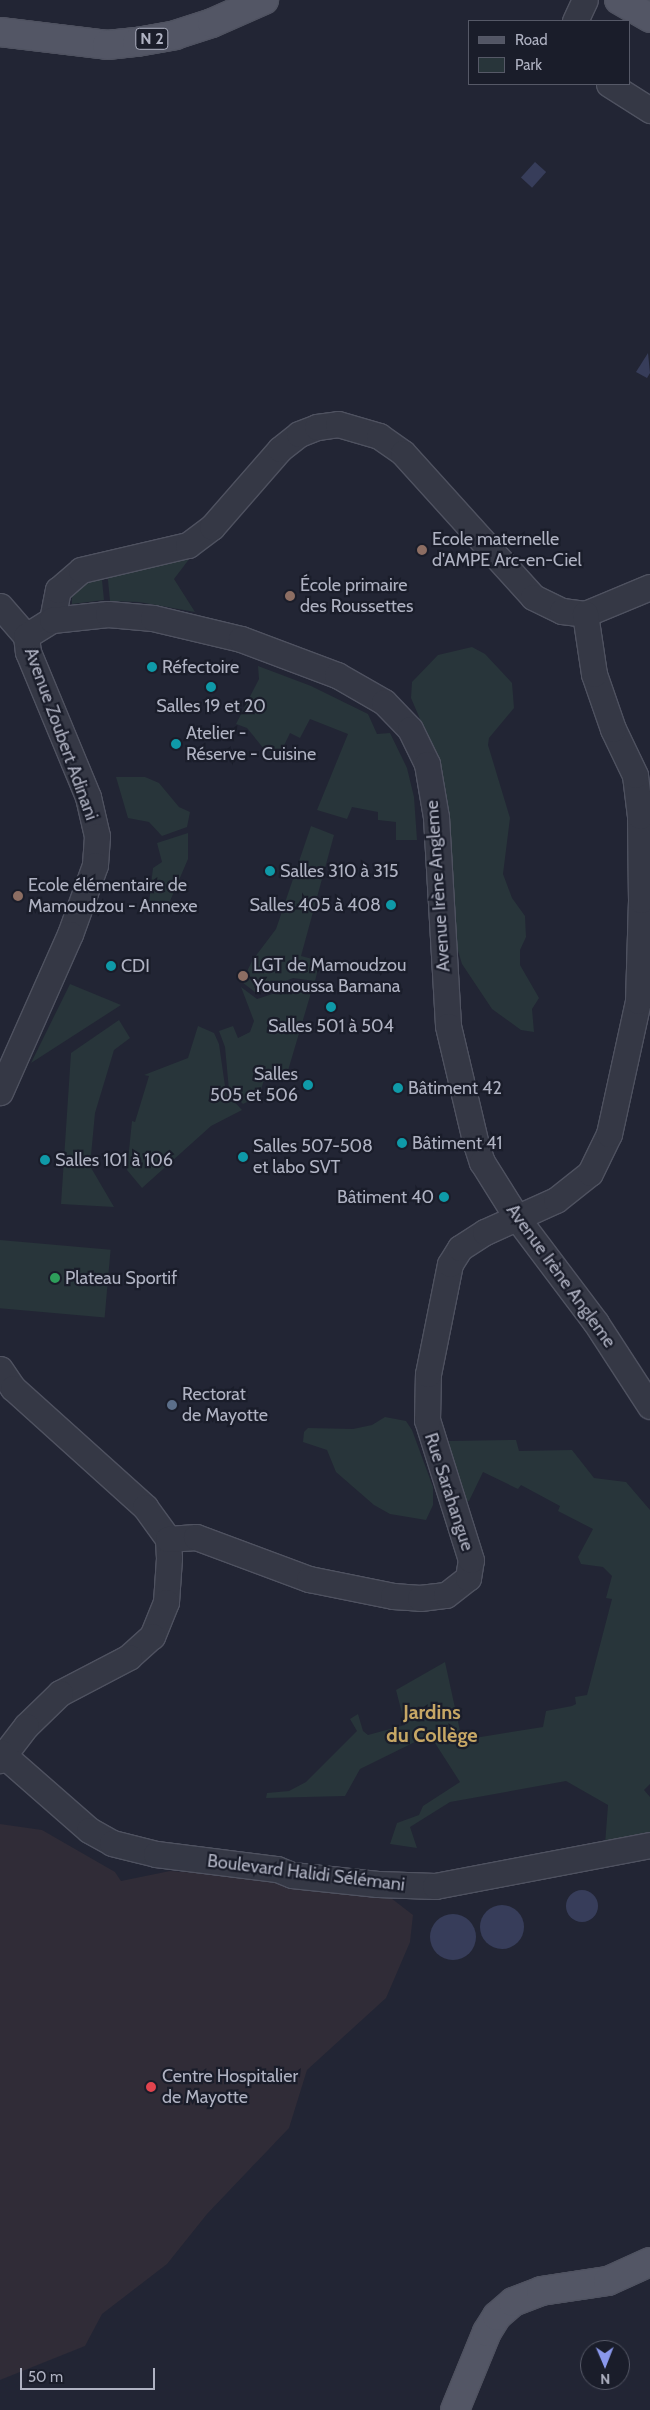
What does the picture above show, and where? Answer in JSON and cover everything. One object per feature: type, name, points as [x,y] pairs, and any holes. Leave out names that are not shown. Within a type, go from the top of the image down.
[{"type":"main road","name":"N 2","points":[[0,32],[107,45],[137,42],[193,29],[264,0]]},
{"type":"main road","points":[[619,0],[650,18]]},
{"type":"main road","points":[[455,2410],[487,2332],[498,2316],[513,2302],[541,2291],[608,2281],[650,2262]]},
{"type":"street","points":[[575,20],[585,0]]},
{"type":"street","points":[[611,85],[650,110]]},
{"type":"street","points":[[52,620],[58,590],[81,570],[188,545],[212,527],[280,449],[298,434],[318,427],[338,424],[379,436],[403,452],[533,597],[562,611],[585,614],[650,587]]},
{"type":"street","name":"Avenue Zoubert Adinani","points":[[0,606],[26,636],[28,652],[88,797],[97,844],[95,865],[70,934],[0,1092]]},
{"type":"street","name":"Avenue Irène Angleme","points":[[26,636],[52,620],[108,614],[154,618],[241,639],[336,675],[384,702],[410,729],[427,764],[436,817],[448,1026],[463,1101],[482,1162],[516,1218],[596,1323],[642,1389],[650,1406]]},
{"type":"street","name":"Rue Sarahangue","points":[[168,1539],[196,1537],[309,1579],[393,1596],[434,1598],[446,1595],[464,1582],[471,1571],[471,1560],[432,1443],[427,1420],[428,1374],[450,1264],[460,1248],[516,1218],[556,1200],[590,1173],[610,1134],[638,1001],[641,900],[640,816],[635,775],[613,729],[594,674],[585,614]]},
{"type":"street","points":[[0,1369],[13,1388],[145,1507],[168,1539],[166,1602],[152,1636],[129,1657],[60,1694],[26,1726],[1,1756]]},
{"type":"street","name":"Boulevard Halidi Sélémani","points":[[1,1756],[89,1830],[112,1843],[156,1854],[277,1868],[292,1875],[378,1884],[435,1886],[648,1848]]},
{"type":"shaded area","name":"Centre Hospitalier de Mayotte","points":[[0,1824],[42,1830],[115,1872],[121,1881],[170,1871],[250,1877],[387,1895],[413,1915],[410,1942],[386,1998],[307,2070],[289,2128],[207,2214],[167,2264],[102,2314],[85,2346],[0,2380]]},
{"type":"green space","points":[[193,554],[174,579],[195,612],[139,602],[110,601],[107,570]]},
{"type":"green space","points":[[101,570],[104,600],[72,604],[72,595],[77,585]]},
{"type":"green space","points":[[472,647],[485,654],[512,683],[514,708],[489,738],[488,745],[510,818],[503,874],[512,898],[525,916],[526,937],[520,950],[520,965],[539,998],[532,1009],[534,1032],[521,1030],[492,1009],[462,964],[455,941],[438,761],[411,698],[412,682],[438,655]]},
{"type":"green space","points":[[258,666],[311,686],[368,714],[377,734],[390,733],[407,768],[414,797],[417,840],[396,840],[396,822],[378,820],[378,812],[352,807],[347,819],[317,810],[348,734],[310,719],[300,738],[290,733],[279,756],[264,749],[247,728],[236,724],[259,679]]},
{"type":"green space","points":[[116,777],[145,777],[159,783],[179,807],[190,812],[187,827],[162,836],[149,822],[128,818]]},
{"type":"green space","points":[[311,826],[334,835],[301,956],[320,961],[315,981],[293,978],[256,993],[242,982],[252,961],[276,929]]},
{"type":"green space","points":[[188,833],[188,859],[164,915],[149,903],[153,868],[162,862],[157,843]]},
{"type":"green space","points":[[70,984],[121,1005],[31,1063]]},
{"type":"green space","points":[[303,984],[313,986],[287,1074],[267,1070],[259,1096],[243,1104],[229,1090],[225,1047],[219,1031],[233,1026],[238,1038],[250,1032],[254,1021],[241,987],[257,999]]},
{"type":"green space","points":[[119,1020],[130,1038],[114,1050],[95,1113],[90,1166],[114,1207],[61,1204],[71,1053]]},
{"type":"green space","points":[[198,1026],[214,1033],[219,1044],[226,1093],[242,1110],[211,1126],[142,1188],[127,1170],[132,1121],[135,1122],[149,1076],[144,1075],[188,1058]]},
{"type":"green space","name":"Plateau Sportif","points":[[0,1240],[111,1250],[105,1317],[0,1308]]},
{"type":"green space","points":[[385,1417],[406,1421],[412,1430],[433,1487],[433,1505],[426,1520],[390,1514],[374,1505],[336,1472],[327,1450],[303,1442],[304,1432],[308,1428],[353,1429],[372,1425]]},
{"type":"green space","points":[[516,1440],[519,1451],[572,1450],[594,1478],[626,1482],[650,1510],[650,1784],[644,1790],[650,1797],[650,1838],[605,1845],[608,1805],[566,1781],[450,1802],[410,1827],[417,1848],[390,1844],[397,1823],[419,1815],[423,1806],[460,1782],[435,1743],[430,1744],[427,1736],[360,1769],[345,1796],[266,1798],[267,1793],[289,1791],[306,1782],[357,1731],[350,1719],[358,1714],[363,1731],[368,1735],[405,1725],[396,1690],[445,1662],[462,1740],[543,1727],[546,1711],[572,1706],[576,1704],[575,1697],[587,1695],[612,1599],[606,1598],[612,1576],[603,1567],[581,1564],[578,1557],[593,1529],[558,1511],[560,1506],[521,1485],[518,1489],[483,1472],[469,1501],[459,1502],[449,1441]]},
{"type":"water","points":[[535,162],[546,172],[532,188],[521,178]]},
{"type":"water","points":[[648,353],[650,373],[647,378],[636,372]]},
{"type":"water","points":[[582,1890],[588,1891],[593,1895],[597,1900],[597,1912],[593,1917],[588,1921],[582,1922],[576,1921],[571,1917],[567,1912],[566,1906],[567,1900],[571,1895],[576,1891]]},
{"type":"water","points":[[506,1905],[518,1911],[523,1918],[523,1936],[518,1943],[511,1948],[498,1949],[490,1946],[483,1939],[480,1923],[483,1915],[490,1908]]},
{"type":"water","points":[[453,1914],[466,1918],[472,1924],[476,1937],[472,1950],[466,1956],[453,1960],[440,1956],[434,1950],[430,1937],[434,1924],[440,1918]]},
{"type":"place","name":"Ecole maternelle d'AMPE Arc-en-Ciel","points":[[422,550]]},
{"type":"place","name":"École primaire des Roussettes","points":[[290,596]]},
{"type":"place","name":"Réfectoire","points":[[152,667]]},
{"type":"place","name":"Salles 19 et 20","points":[[211,687]]},
{"type":"place","name":"Atelier - Réserve - Cuisine","points":[[176,744]]},
{"type":"place","name":"Salles 310 à 315","points":[[270,871]]},
{"type":"place","name":"Ecole élémentaire de Mamoudzou - Annexe","points":[[18,896]]},
{"type":"place","name":"Salles 405 à 408","points":[[391,905]]},
{"type":"place","name":"CDI","points":[[111,966]]},
{"type":"place","name":"LGT de Mamoudzou Younoussa Bamana","points":[[243,976]]},
{"type":"place","name":"Salles 501 à 504","points":[[331,1007]]},
{"type":"place","name":"Salles 505 et 506","points":[[308,1085]]},
{"type":"place","name":"Bâtiment 42","points":[[398,1088]]},
{"type":"place","name":"Bâtiment 41","points":[[402,1143]]},
{"type":"place","name":"Salles 507-508 et labo SVT","points":[[243,1157]]},
{"type":"place","name":"Salles 101 à 106","points":[[45,1160]]},
{"type":"place","name":"Bâtiment 40","points":[[444,1197]]},
{"type":"place","name":"Plateau Sportif","points":[[55,1278]]},
{"type":"place","name":"Rectorat de Mayotte","points":[[172,1405]]},
{"type":"place","name":"Centre Hospitalier de Mayotte","points":[[151,2087]]},
{"type":"district","name":"Jardins du Collège","points":[[432,1724]]}]
